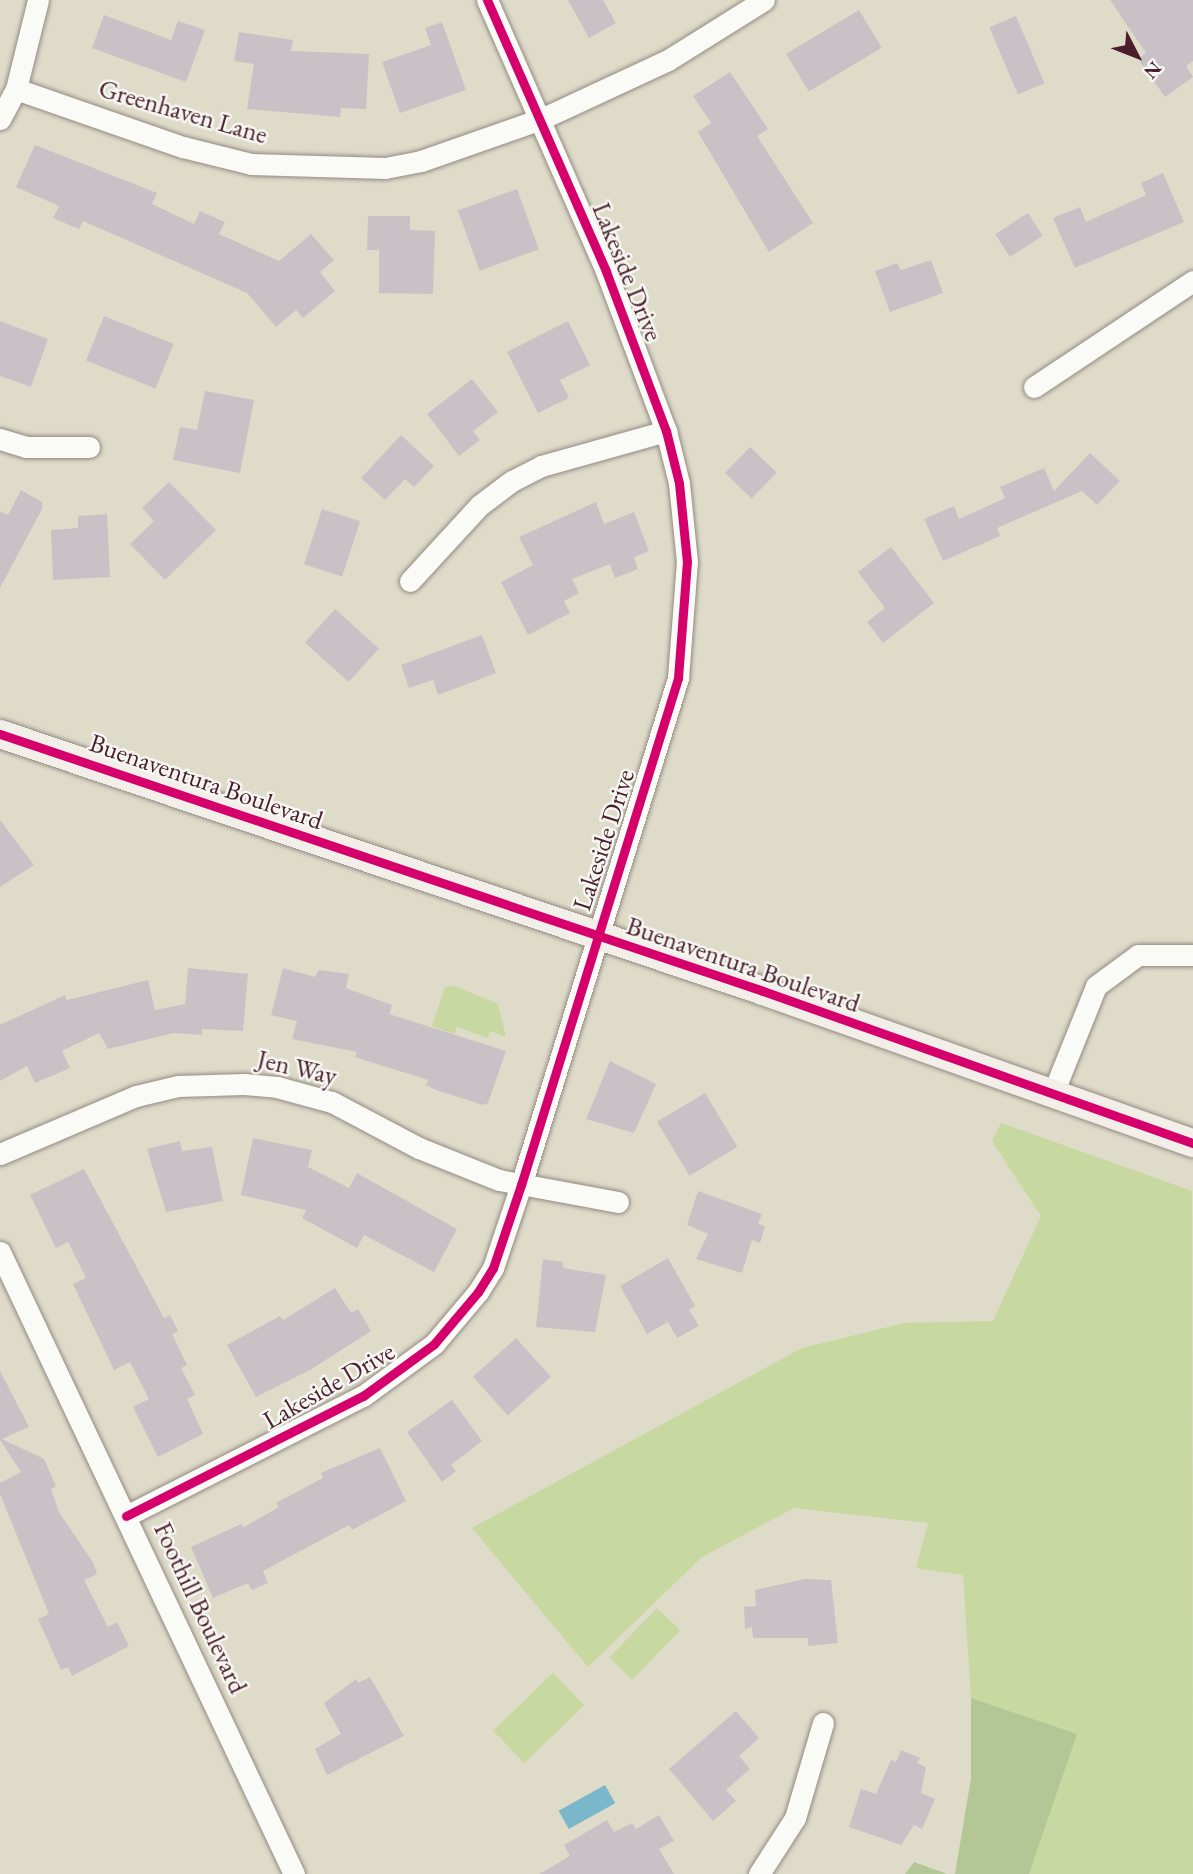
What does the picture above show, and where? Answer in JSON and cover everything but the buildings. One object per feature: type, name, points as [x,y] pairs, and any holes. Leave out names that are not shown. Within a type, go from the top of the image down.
[{"type":"main road","name":"Buenaventura Boulevard","points":[[0,734],[1193,1143]]},
{"type":"street","points":[[0,119],[16,89],[38,0]]},
{"type":"street","name":"Lakeside Drive","points":[[126,1517],[363,1396],[407,1367],[459,1318],[478,1292],[493,1268],[521,1185],[678,678],[687,562],[679,483],[666,431],[606,271],[487,0]]},
{"type":"street","name":"Greenhaven Lane","points":[[16,89],[183,147],[276,167],[397,166],[541,119],[668,60],[764,0]]},
{"type":"street","points":[[1034,387],[1193,281]]},
{"type":"street","points":[[410,581],[480,505],[512,481],[541,466],[666,431]]},
{"type":"street","points":[[0,439],[33,448],[89,447]]},
{"type":"street","points":[[1053,1093],[1096,986],[1138,955],[1193,955]]},
{"type":"street","name":"Jen Way","points":[[0,1154],[136,1096],[178,1086],[244,1084],[332,1102],[419,1148],[521,1185],[618,1202]]},
{"type":"street","name":"Foothill Boulevard","points":[[0,1252],[295,1874]]},
{"type":"street","points":[[759,1874],[795,1818],[822,1723]]},
{"type":"green space","points":[[455,986],[498,1004],[506,1037],[490,1031],[488,1038],[457,1027],[454,1034],[432,1026],[445,987]]},
{"type":"green space","points":[[1001,1123],[1192,1191],[1193,1874],[1029,1874],[1076,1734],[971,1698],[963,1575],[916,1568],[928,1523],[794,1508],[702,1557],[588,1667],[472,1528],[802,1348],[904,1323],[993,1321],[1041,1216],[992,1141]]},
{"type":"green space","points":[[657,1608],[680,1630],[632,1680],[609,1658]]},
{"type":"green space","points":[[553,1673],[584,1705],[525,1763],[493,1731]]},
{"type":"green space","points":[[971,1698],[1077,1734],[1029,1874],[955,1874],[971,1778]]},
{"type":"green space","points":[[914,1862],[947,1874],[905,1874]]},
{"type":"water","points":[[605,1785],[615,1803],[569,1829],[559,1811]]},
{"type":"cycle path","points":[[126,1516],[363,1396],[434,1344],[478,1292],[493,1268],[521,1185],[678,678],[687,562],[679,483],[666,431],[606,271],[487,0]]},
{"type":"cycle path","points":[[0,734],[763,991],[1193,1143]]}]
